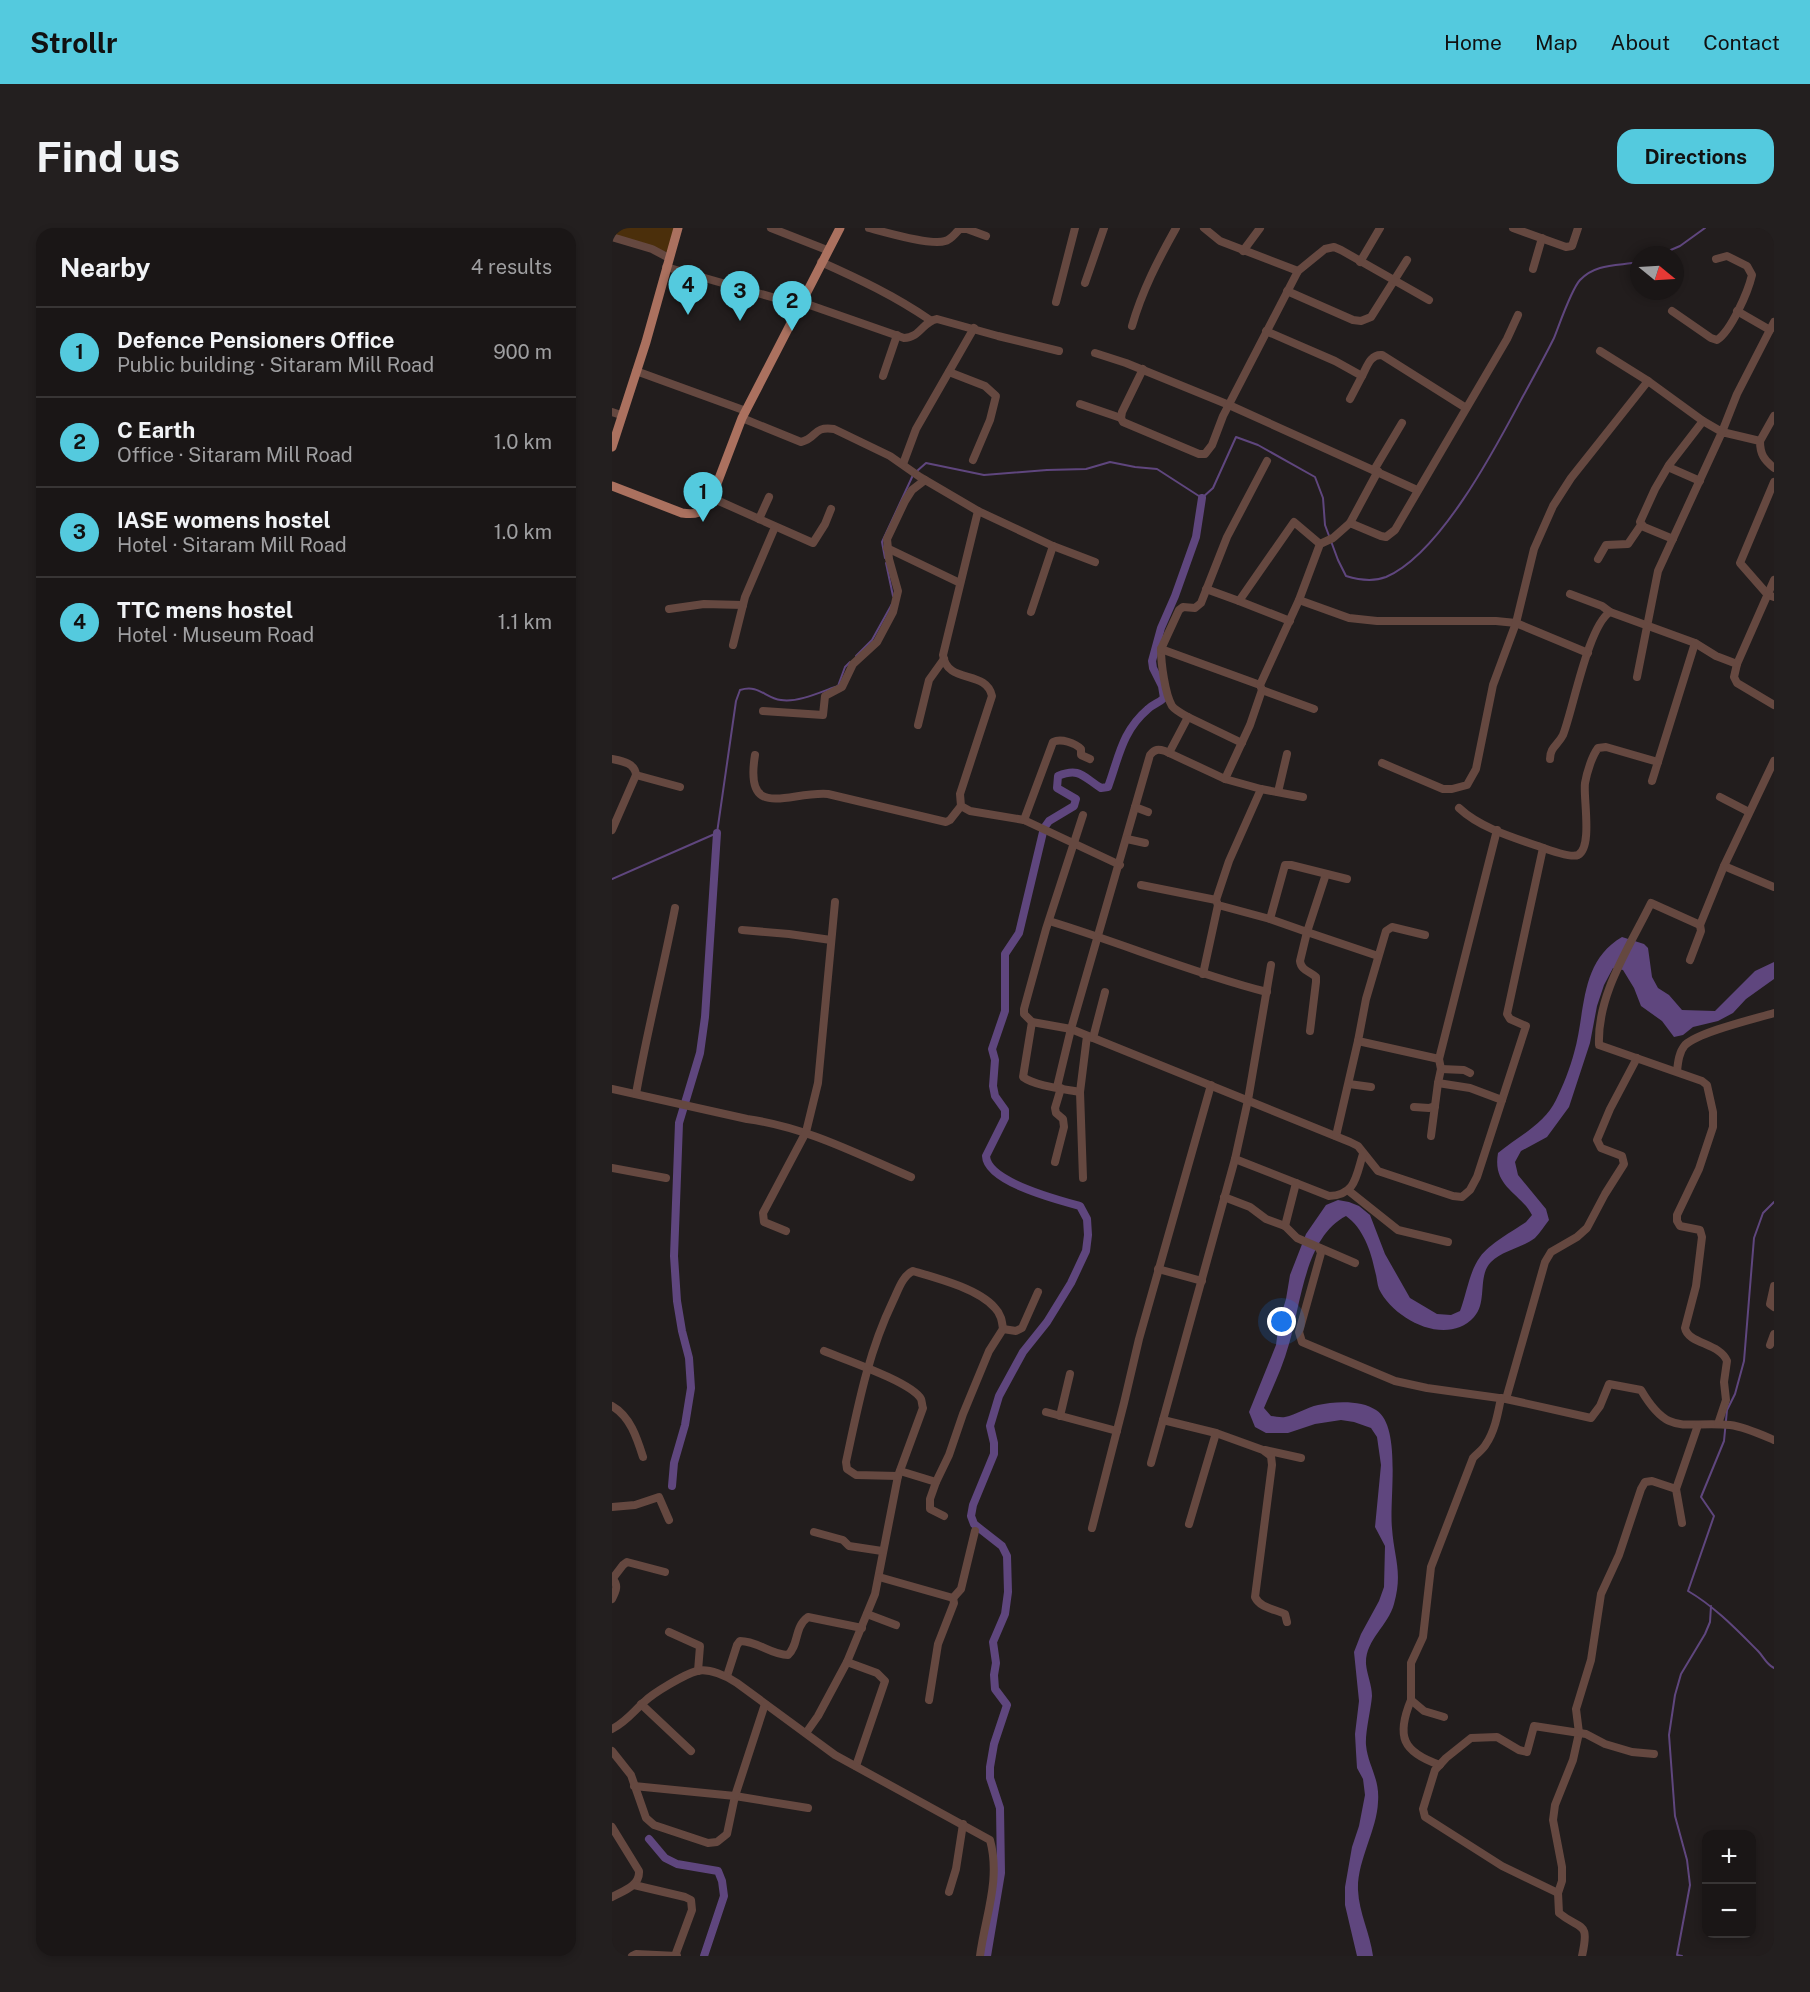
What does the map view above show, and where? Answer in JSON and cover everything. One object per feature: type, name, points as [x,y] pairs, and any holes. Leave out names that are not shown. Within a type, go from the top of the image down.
[{"type":"main road","points":[[612,447],[616,413],[636,371],[678,228]]},
{"type":"main road","points":[[612,486],[682,513],[693,515],[702,512],[712,498],[744,415],[840,228]]},
{"type":"street","points":[[771,228],[827,250]]},
{"type":"street","points":[[869,228],[897,236],[940,242],[949,240],[960,229],[967,229],[986,236]]},
{"type":"street","points":[[1056,302],[1076,228]]},
{"type":"street","points":[[1085,283],[1104,228]]},
{"type":"street","points":[[1132,326],[1152,272],[1176,228]]},
{"type":"street","points":[[1204,228],[1220,241],[1298,271]]},
{"type":"street","points":[[1243,251],[1260,228]]},
{"type":"street","points":[[1360,262],[1380,228]]},
{"type":"street","points":[[1513,228],[1566,247],[1572,246],[1578,228]]},
{"type":"street","points":[[612,237],[652,249],[668,262],[897,335],[910,338],[930,320],[937,319],[1059,351]]},
{"type":"street","points":[[1533,269],[1542,238]]},
{"type":"street","points":[[1080,404],[1121,418],[1123,422],[1199,454],[1205,454],[1212,445],[1229,405],[1298,271],[1325,249],[1334,247],[1429,300]]},
{"type":"street","points":[[1672,311],[1692,327],[1717,340],[1721,337],[1751,282],[1751,270],[1727,256],[1716,259]]},
{"type":"street","points":[[1287,291],[1353,320],[1361,321],[1371,317],[1407,260]]},
{"type":"street","points":[[821,262],[874,285],[902,300],[930,320]]},
{"type":"street","points":[[1637,676],[1658,571],[1737,394],[1772,326],[1737,311]]},
{"type":"street","points":[[1350,523],[1386,537],[1395,530],[1507,339],[1518,315]]},
{"type":"street","points":[[903,464],[916,429],[974,328]]},
{"type":"street","points":[[1266,331],[1335,361],[1362,376]]},
{"type":"street","points":[[883,376],[897,335]]},
{"type":"street","points":[[1600,351],[1722,432],[1760,441]]},
{"type":"street","points":[[1095,353],[1143,369],[1229,405],[1417,490]]},
{"type":"street","points":[[1350,399],[1372,357],[1382,355],[1466,408]]},
{"type":"street","points":[[1121,418],[1143,369]]},
{"type":"street","points":[[636,371],[744,415],[801,442],[807,441],[819,430],[834,429],[890,456],[923,479],[978,511],[1053,546],[1095,562]]},
{"type":"street","points":[[949,372],[985,387],[996,396],[990,420],[973,460]]},
{"type":"street","points":[[1382,763],[1443,789],[1467,785],[1476,768],[1493,685],[1516,623],[1534,549],[1553,506],[1571,478],[1648,381]]},
{"type":"street","points":[[1774,416],[1760,441],[1763,458],[1774,468]]},
{"type":"street","points":[[1598,559],[1606,545],[1628,544],[1641,525],[1640,522],[1655,489],[1668,467],[1703,421]]},
{"type":"street","points":[[1225,779],[1242,743],[1261,688],[1322,543],[1333,538],[1350,523],[1401,423]]},
{"type":"street","points":[[1242,743],[1176,710],[1170,700],[1163,674],[1161,650],[1179,610],[1183,607],[1198,607],[1227,537],[1267,461]]},
{"type":"street","points":[[1668,467],[1700,481]]},
{"type":"street","points":[[763,711],[824,714],[825,696],[842,687],[853,664],[877,642],[893,612],[898,591],[887,548],[889,531],[905,501],[923,479]]},
{"type":"street","points":[[1771,596],[1740,563],[1774,482]]},
{"type":"street","points":[[759,519],[769,497]]},
{"type":"street","points":[[712,498],[813,543],[831,510]]},
{"type":"street","points":[[978,511],[943,655],[944,664],[952,671],[982,682],[990,688],[992,696],[960,794],[962,806],[970,811],[1024,820],[1120,865]]},
{"type":"street","points":[[1239,601],[1294,522],[1322,543]]},
{"type":"street","points":[[1641,525],[1673,539]]},
{"type":"street","points":[[732,645],[743,605],[775,527]]},
{"type":"street","points":[[1031,612],[1053,546]]},
{"type":"street","points":[[887,548],[960,583]]},
{"type":"street","points":[[1774,580],[1771,596],[1737,664],[1734,677],[1737,683],[1774,705]]},
{"type":"street","points":[[1206,589],[1290,621]]},
{"type":"street","points":[[1570,594],[1602,606],[1610,612],[1695,643],[1716,656],[1737,664]]},
{"type":"street","points":[[1299,600],[1349,618],[1377,621],[1516,623],[1588,653]]},
{"type":"street","points":[[669,609],[704,603],[743,605]]},
{"type":"street","points":[[1550,759],[1552,747],[1562,736],[1588,653],[1603,619],[1610,612]]},
{"type":"street","points":[[1652,781],[1695,643]]},
{"type":"street","points":[[1161,650],[1314,709]]},
{"type":"street","points":[[918,724],[929,681],[944,659]]},
{"type":"street","points":[[1169,753],[1188,717]]},
{"type":"street","points":[[1024,820],[1053,741],[1059,740],[1076,745],[1081,749],[1081,755],[1090,759]]},
{"type":"street","points":[[1459,808],[1468,817],[1497,830],[1543,848],[1577,855],[1581,852],[1586,840],[1585,782],[1598,748],[1606,747],[1658,762]]},
{"type":"street","points":[[1055,1162],[1064,1127],[1063,1119],[1056,1113],[1055,1108],[1071,1029],[1150,755],[1158,749],[1225,779],[1303,797]]},
{"type":"street","points":[[1278,792],[1287,754]]},
{"type":"street","points":[[755,755],[753,782],[758,792],[766,798],[815,793],[828,794],[946,822],[962,806]]},
{"type":"street","points":[[612,759],[629,764],[635,770],[636,775],[612,830]]},
{"type":"street","points":[[1690,960],[1724,866],[1774,761]]},
{"type":"street","points":[[636,775],[680,787]]},
{"type":"street","points":[[1203,974],[1217,902],[1229,861],[1261,789]]},
{"type":"street","points":[[1720,797],[1749,812]]},
{"type":"street","points":[[1135,807],[1148,812]]},
{"type":"street","points":[[1083,815],[1024,1009],[1026,1017],[1032,1022],[1071,1029],[1336,1136],[1358,1146],[1377,1171],[1462,1197],[1470,1190],[1477,1176],[1526,1026],[1507,1014],[1543,848]]},
{"type":"street","points":[[1431,1136],[1441,1069],[1439,1059],[1497,830]]},
{"type":"street","points":[[1126,839],[1145,843]]},
{"type":"street","points":[[1270,919],[1285,865],[1347,879]]},
{"type":"street","points":[[1724,866],[1774,887]]},
{"type":"street","points":[[1310,1030],[1316,977],[1300,965],[1300,961],[1326,874]]},
{"type":"street","points":[[1141,885],[1217,902],[1378,956]]},
{"type":"street","points":[[786,1231],[764,1222],[763,1213],[806,1132],[818,1083],[835,902]]},
{"type":"street","points":[[1701,925],[1651,903],[1610,986],[1598,1025],[1599,1045],[1677,1071],[1707,1085],[1713,1120],[1699,1169],[1677,1215],[1677,1221],[1680,1226],[1700,1230],[1702,1237],[1696,1286],[1685,1328],[1690,1337],[1715,1349],[1727,1361],[1724,1382],[1727,1394],[1724,1424]]},
{"type":"street","points":[[636,1094],[646,1035],[663,970],[675,908]]},
{"type":"street","points":[[1049,921],[1203,974],[1267,992]]},
{"type":"street","points":[[1336,1136],[1378,956],[1389,928],[1401,928],[1425,935]]},
{"type":"street","points":[[742,930],[831,940]]},
{"type":"street","points":[[1151,1463],[1235,1159],[1248,1100],[1271,965]]},
{"type":"street","points":[[1083,1178],[1080,1092],[1090,1037],[1105,992]]},
{"type":"street","points":[[1677,1071],[1680,1054],[1686,1044],[1720,1028],[1774,1013]]},
{"type":"street","points":[[1032,1022],[1023,1077],[1027,1080],[1080,1092]]},
{"type":"street","points":[[1358,1041],[1439,1059]]},
{"type":"street","points":[[1440,1765],[1416,1755],[1407,1745],[1402,1734],[1404,1716],[1411,1700],[1411,1663],[1422,1637],[1431,1567],[1473,1458],[1484,1448],[1489,1439],[1504,1399],[1545,1262],[1551,1252],[1587,1228],[1624,1164],[1622,1156],[1601,1148],[1597,1140],[1637,1058]]},
{"type":"street","points":[[1441,1069],[1464,1070],[1470,1073]]},
{"type":"street","points":[[1349,1083],[1371,1087]]},
{"type":"street","points":[[1438,1083],[1470,1089],[1502,1100]]},
{"type":"street","points":[[1092,1528],[1136,1349],[1211,1085]]},
{"type":"street","points":[[612,1089],[770,1122],[806,1132],[911,1177]]},
{"type":"street","points":[[1414,1107],[1435,1106]]},
{"type":"street","points":[[1235,1159],[1329,1196],[1341,1195],[1349,1191],[1363,1154]]},
{"type":"street","points":[[612,1168],[666,1178]]},
{"type":"street","points":[[1285,1226],[1296,1183]]},
{"type":"street","points":[[1349,1191],[1398,1230],[1448,1242]]},
{"type":"street","points":[[1224,1197],[1250,1207],[1266,1219],[1285,1226],[1297,1238],[1355,1263]]},
{"type":"street","points":[[1319,1248],[1321,1253],[1299,1332],[1302,1342],[1395,1381],[1504,1399],[1591,1418],[1600,1406],[1609,1384],[1641,1390],[1659,1414],[1673,1424],[1724,1424],[1774,1440]]},
{"type":"street","points":[[1158,1269],[1202,1281]]},
{"type":"street","points":[[936,1482],[899,1474],[856,1475],[847,1469],[861,1395],[882,1323],[901,1284],[913,1271],[978,1294],[995,1307],[1002,1318],[1003,1329],[989,1351],[930,1499],[930,1509],[944,1516]]},
{"type":"street","points":[[1774,1286],[1770,1300],[1770,1304],[1774,1307]]},
{"type":"street","points":[[1003,1329],[1016,1331],[1022,1328],[1038,1292]]},
{"type":"street","points":[[1770,1345],[1774,1334]]},
{"type":"street","points":[[806,1733],[818,1716],[847,1662],[862,1628],[879,1577],[882,1551],[899,1474],[923,1408],[922,1400],[916,1394],[892,1379],[824,1351]]},
{"type":"street","points":[[1060,1416],[1070,1374]]},
{"type":"street","points":[[612,1406],[628,1420],[643,1457]]},
{"type":"street","points":[[1046,1412],[1117,1431]]},
{"type":"street","points":[[1163,1420],[1216,1433],[1263,1450],[1301,1458]]},
{"type":"street","points":[[1682,1523],[1676,1489],[1698,1425]]},
{"type":"street","points":[[1190,1524],[1216,1433]]},
{"type":"street","points":[[1263,1450],[1271,1456],[1272,1465],[1255,1597],[1257,1602],[1285,1614],[1287,1622]]},
{"type":"street","points":[[1582,1956],[1585,1930],[1559,1913],[1557,1902],[1562,1881],[1562,1867],[1553,1821],[1555,1805],[1573,1760],[1579,1733],[1576,1709],[1591,1660],[1601,1594],[1619,1555],[1641,1489],[1645,1482],[1652,1481],[1676,1489]]},
{"type":"street","points":[[612,1507],[635,1505],[659,1497],[669,1520]]},
{"type":"street","points":[[953,1598],[961,1589],[975,1531]]},
{"type":"street","points":[[814,1532],[843,1540],[849,1546],[882,1551]]},
{"type":"street","points":[[612,1599],[617,1588],[612,1578],[623,1565],[627,1563],[665,1572]]},
{"type":"street","points":[[879,1577],[953,1598]]},
{"type":"street","points":[[929,1700],[939,1644],[954,1604],[953,1598]]},
{"type":"street","points":[[867,1614],[896,1625]]},
{"type":"street","points":[[727,1677],[740,1641],[788,1656],[793,1649],[803,1620],[808,1617],[862,1628]]},
{"type":"street","points":[[669,1632],[701,1648],[698,1671]]},
{"type":"street","points":[[847,1662],[877,1673],[885,1681],[856,1766]]},
{"type":"street","points":[[612,1729],[623,1723],[657,1691],[698,1671],[727,1677],[835,1755],[990,1840],[993,1851],[992,1902],[980,1956]]},
{"type":"street","points":[[1411,1700],[1424,1712],[1443,1717]]},
{"type":"street","points":[[641,1704],[691,1751]]},
{"type":"street","points":[[612,1751],[631,1775],[646,1818],[654,1825],[708,1843],[717,1842],[727,1834],[735,1796],[765,1704]]},
{"type":"street","points":[[1558,1893],[1508,1869],[1425,1817],[1423,1809],[1435,1770],[1471,1738],[1497,1737],[1518,1750],[1527,1752],[1534,1725],[1579,1733],[1618,1749],[1654,1754]]},
{"type":"street","points":[[634,1786],[735,1796],[807,1808]]},
{"type":"street","points":[[949,1892],[956,1869],[963,1824]]},
{"type":"street","points":[[612,1898],[634,1885],[640,1876],[613,1830]]},
{"type":"street","points":[[632,1956],[636,1954],[676,1956],[692,1910],[691,1900],[676,1894],[634,1885]]},
{"type":"shaded area","points":[[612,228],[678,228],[670,253],[612,235]]},
{"type":"shaded area","points":[[1622,937],[1644,944],[1648,948],[1652,977],[1658,988],[1669,995],[1682,1010],[1715,1011],[1755,971],[1774,962],[1774,979],[1746,999],[1733,1013],[1718,1021],[1693,1027],[1683,1035],[1674,1037],[1662,1021],[1641,1006],[1623,970],[1613,968],[1597,1006],[1590,1043],[1569,1107],[1547,1137],[1521,1151],[1515,1162],[1518,1175],[1546,1209],[1549,1220],[1535,1238],[1491,1262],[1484,1274],[1481,1304],[1474,1317],[1463,1326],[1450,1330],[1436,1329],[1422,1326],[1396,1311],[1379,1289],[1365,1241],[1357,1227],[1346,1216],[1332,1226],[1321,1239],[1313,1255],[1301,1291],[1287,1352],[1264,1408],[1271,1416],[1283,1417],[1325,1404],[1340,1402],[1363,1404],[1376,1410],[1384,1419],[1392,1447],[1392,1528],[1397,1565],[1397,1593],[1391,1612],[1369,1648],[1366,1664],[1372,1696],[1366,1745],[1376,1779],[1378,1802],[1361,1868],[1358,1890],[1360,1907],[1373,1956],[1357,1956],[1345,1905],[1345,1887],[1352,1847],[1365,1795],[1363,1779],[1357,1768],[1355,1734],[1359,1701],[1354,1652],[1384,1587],[1385,1546],[1375,1527],[1381,1465],[1377,1437],[1371,1428],[1341,1420],[1315,1424],[1288,1433],[1266,1433],[1255,1427],[1249,1412],[1276,1345],[1290,1275],[1306,1234],[1326,1205],[1338,1200],[1349,1202],[1359,1206],[1370,1215],[1385,1254],[1410,1298],[1437,1314],[1451,1315],[1460,1311],[1471,1276],[1480,1257],[1489,1247],[1526,1222],[1532,1215],[1499,1174],[1498,1153],[1538,1123],[1551,1109],[1574,1053],[1591,974],[1608,947]]},
{"type":"waterway","points":[[1680,246],[1705,228]]},
{"type":"waterway","points":[[917,471],[926,463],[984,475],[1086,469],[1110,462],[1157,469],[1202,498],[1213,488],[1236,437],[1258,445],[1315,477],[1323,498],[1325,525],[1346,576],[1366,580],[1381,579],[1406,565],[1426,546],[1446,524],[1464,498],[1497,444],[1554,338],[1569,299],[1580,280],[1600,268],[1630,263]]},
{"type":"waterway","points":[[885,558],[882,542],[913,475]]},
{"type":"waterway","points":[[987,1956],[1001,1873],[1000,1808],[990,1778],[990,1767],[994,1744],[1007,1705],[995,1689],[996,1663],[993,1642],[1005,1614],[1008,1592],[1007,1556],[1002,1546],[974,1524],[971,1516],[973,1505],[994,1454],[990,1426],[999,1396],[1023,1352],[1047,1322],[1071,1283],[1086,1251],[1088,1235],[1087,1219],[1080,1206],[1010,1182],[989,1165],[986,1156],[1005,1118],[1005,1110],[995,1096],[993,1086],[995,1060],[992,1049],[1005,1011],[1005,954],[1019,933],[1044,828],[1049,821],[1074,806],[1076,799],[1057,788],[1058,776],[1065,773],[1077,773],[1101,788],[1108,787],[1122,745],[1132,726],[1148,709],[1164,698],[1152,661],[1161,628],[1196,537],[1202,498]]},
{"type":"waterway","points":[[886,563],[893,596]]},
{"type":"waterway","points":[[856,656],[872,640],[892,604]]},
{"type":"waterway","points":[[612,879],[717,833],[736,701],[740,690],[757,690],[781,700],[803,698],[838,686],[845,667],[850,662]]},
{"type":"waterway","points":[[672,1486],[674,1463],[685,1425],[691,1388],[689,1358],[677,1301],[674,1256],[679,1123],[700,1053],[705,1017],[717,833]]},
{"type":"waterway","points":[[1774,1202],[1763,1213],[1754,1238],[1744,1361],[1735,1394],[1727,1410],[1724,1441],[1701,1497],[1714,1516],[1688,1591],[1725,1619],[1774,1668]]},
{"type":"waterway","points":[[1682,1956],[1677,1955],[1690,1885],[1687,1860],[1675,1816],[1669,1735],[1675,1695],[1681,1674],[1705,1634],[1710,1622],[1711,1606]]},
{"type":"waterway","points":[[649,1839],[665,1858],[677,1864],[718,1871],[724,1896],[704,1956]]},
{"type":"place","name":"TTC mens hostel","points":[[688,315]]},
{"type":"place","name":"IASE womens hostel","points":[[740,321]]},
{"type":"place","name":"C Earth","points":[[792,331]]},
{"type":"place","name":"Defence Pensioners Office","points":[[703,522]]}]
